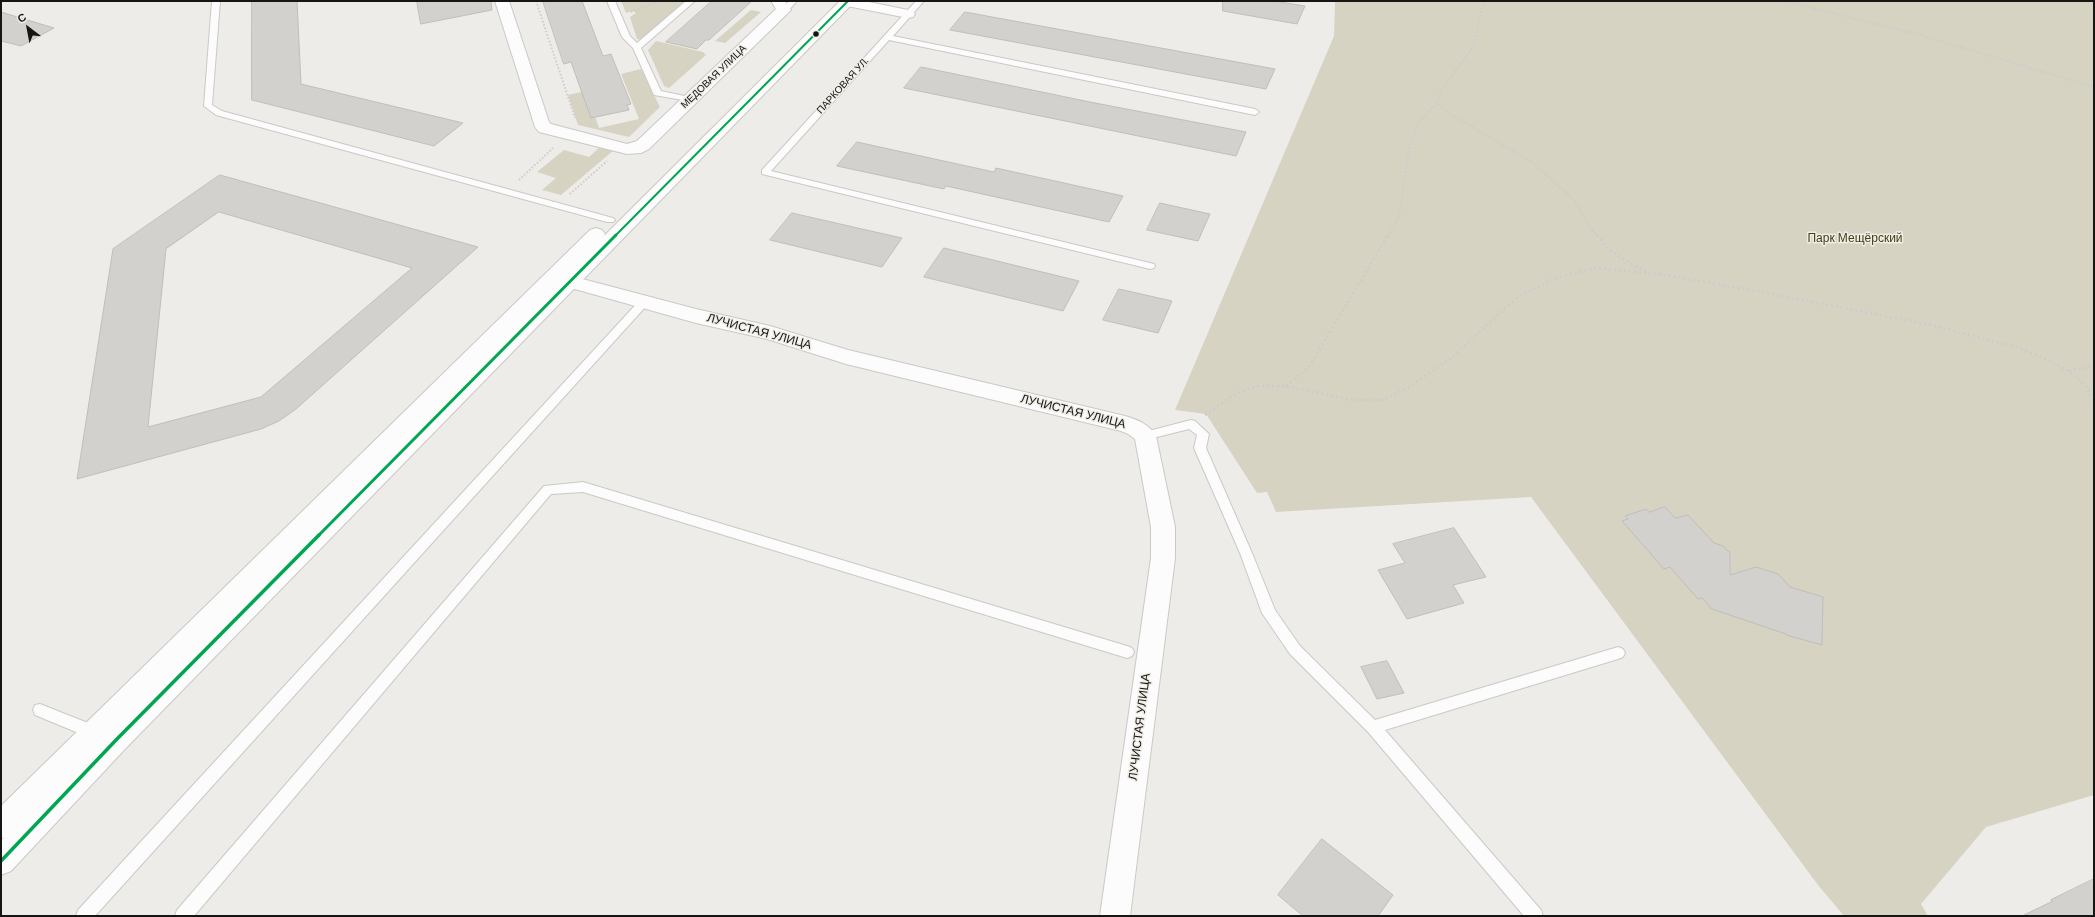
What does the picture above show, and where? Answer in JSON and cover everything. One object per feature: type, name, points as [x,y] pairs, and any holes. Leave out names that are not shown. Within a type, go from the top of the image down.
[{"type":"street","points":[[502,1],[541,124],[548,130],[572,130],[628,148]]},
{"type":"street","points":[[1,824],[610,220],[842,1]]},
{"type":"street","points":[[842,1],[908,14]]},
{"type":"street","points":[[1,861],[116,740],[570,282],[842,1]]},
{"type":"street","name":"МЕДОВАЯ УЛИЦА","points":[[628,148],[643,145],[691,100],[785,4]]},
{"type":"street","name":"ЛУЧИСТАЯ УЛИЦА","points":[[570,282],[770,333],[846,357],[1125,424],[1136,428],[1145,436],[1163,527],[1163,558],[1115,916]]},
{"type":"lane","points":[[216,1],[208,106],[219,112],[610,220]]},
{"type":"lane","points":[[611,1],[626,37],[637,47],[657,93],[691,100]]},
{"type":"lane","points":[[637,47],[691,1]]},
{"type":"lane","name":"ПАРКОВАЯ УЛ.","points":[[920,1],[766,172],[1150,266]]},
{"type":"lane","points":[[887,37],[1255,112]]},
{"type":"lane","points":[[84,916],[644,302]]},
{"type":"lane","points":[[1145,436],[1191,424],[1203,434],[1200,448],[1246,553],[1269,613],[1295,650],[1373,727],[1535,916]]},
{"type":"lane","points":[[184,916],[548,489],[583,487],[1127,652]]},
{"type":"lane","points":[[1373,727],[1618,653]]},
{"type":"lane","points":[[40,710],[94,732]]},
{"type":"path","points":[[518,181],[572,130],[536,1]]},
{"type":"path","points":[[617,15],[660,1]]},
{"type":"path","points":[[1286,386],[1309,367],[1381,249],[1398,216],[1410,144],[1419,122],[1437,103],[1442,89],[1473,47],[1484,1]]},
{"type":"path","points":[[1784,1],[1920,35],[2094,87]]},
{"type":"path","points":[[1437,103],[1450,114],[1532,162],[1574,200],[1589,226],[1608,249],[1647,273]]},
{"type":"path","points":[[569,195],[628,148]]},
{"type":"path","points":[[1191,424],[1237,393],[1259,386],[1286,386],[1352,400],[1383,400],[1412,386],[1452,357],[1519,296],[1558,277],[1596,268],[1647,273],[1767,293],[1930,325],[2016,347],[2044,358],[2068,371],[2086,386],[2094,403]]},
{"type":"path","points":[[2068,371],[2094,366]]},
{"type":"green space","points":[[621,1],[691,1],[644,41],[637,39],[630,17],[636,13],[633,11],[626,13]]},
{"type":"green space","name":"Парк Мещёрский","points":[[1335,1],[2094,1],[2094,795],[1986,827],[1921,904],[1928,916],[1844,916],[1818,885],[1531,497],[1276,512],[1267,492],[1257,493],[1206,414],[1175,410],[1334,36]]},
{"type":"green space","points":[[751,10],[761,12],[725,43],[715,41]]},
{"type":"green space","points":[[656,41],[703,52],[706,55],[669,88],[664,86],[648,50]]},
{"type":"green space","points":[[641,69],[660,107],[629,137],[578,125],[568,95],[586,91],[599,128],[639,119],[621,74]]},
{"type":"green space","points":[[601,146],[614,150],[561,195],[542,190],[556,178],[537,172],[564,150],[589,157]]},
{"type":"building","points":[[252,1],[297,1],[301,84],[463,123],[434,146],[252,100]]},
{"type":"building","points":[[417,1],[491,1],[492,10],[421,24]]},
{"type":"building","points":[[543,1],[582,1],[603,56],[611,54],[631,104],[627,105],[629,110],[591,118],[571,62],[564,64]]},
{"type":"building","points":[[712,1],[752,1],[697,49],[666,42]]},
{"type":"building","points":[[1223,1],[1274,1],[1305,6],[1297,24],[1223,11]]},
{"type":"building","points":[[1,12],[54,28],[21,46],[1,41]]},
{"type":"building","points":[[965,12],[1275,69],[1266,89],[950,30]]},
{"type":"building","points":[[921,67],[1246,132],[1236,156],[904,88]]},
{"type":"building","points":[[857,142],[994,172],[996,168],[1123,196],[1109,222],[946,186],[944,189],[837,166]]},
{"type":"building","points":[[220,175],[478,247],[296,409],[279,421],[261,429],[77,479],[113,249]],"holes":[[[219,212],[412,268],[261,397],[148,427],[166,249]]]},
{"type":"building","points":[[1160,203],[1210,214],[1198,241],[1147,230]]},
{"type":"building","points":[[792,213],[902,238],[882,267],[770,240]]},
{"type":"building","points":[[944,248],[1079,281],[1063,311],[924,277]]},
{"type":"building","points":[[1119,289],[1172,301],[1158,333],[1103,320]]},
{"type":"building","points":[[1665,507],[1675,518],[1688,515],[1714,543],[1723,546],[1730,553],[1730,575],[1756,567],[1778,574],[1790,587],[1823,597],[1822,645],[1786,635],[1712,609],[1702,598],[1698,599],[1670,567],[1664,569],[1622,521],[1628,519],[1625,516],[1646,509],[1649,512]]},
{"type":"building","points":[[1454,528],[1486,577],[1453,585],[1464,603],[1407,619],[1378,570],[1405,563],[1393,544]]},
{"type":"building","points":[[1387,661],[1404,693],[1377,699],[1361,667]]},
{"type":"building","points":[[1322,839],[1393,895],[1378,916],[1303,916],[1278,895]]},
{"type":"building","points":[[2094,879],[2094,916],[2022,916],[2053,901],[2051,900]]},
{"type":"transit line","points":[[1,861],[116,740],[848,1]]}]
